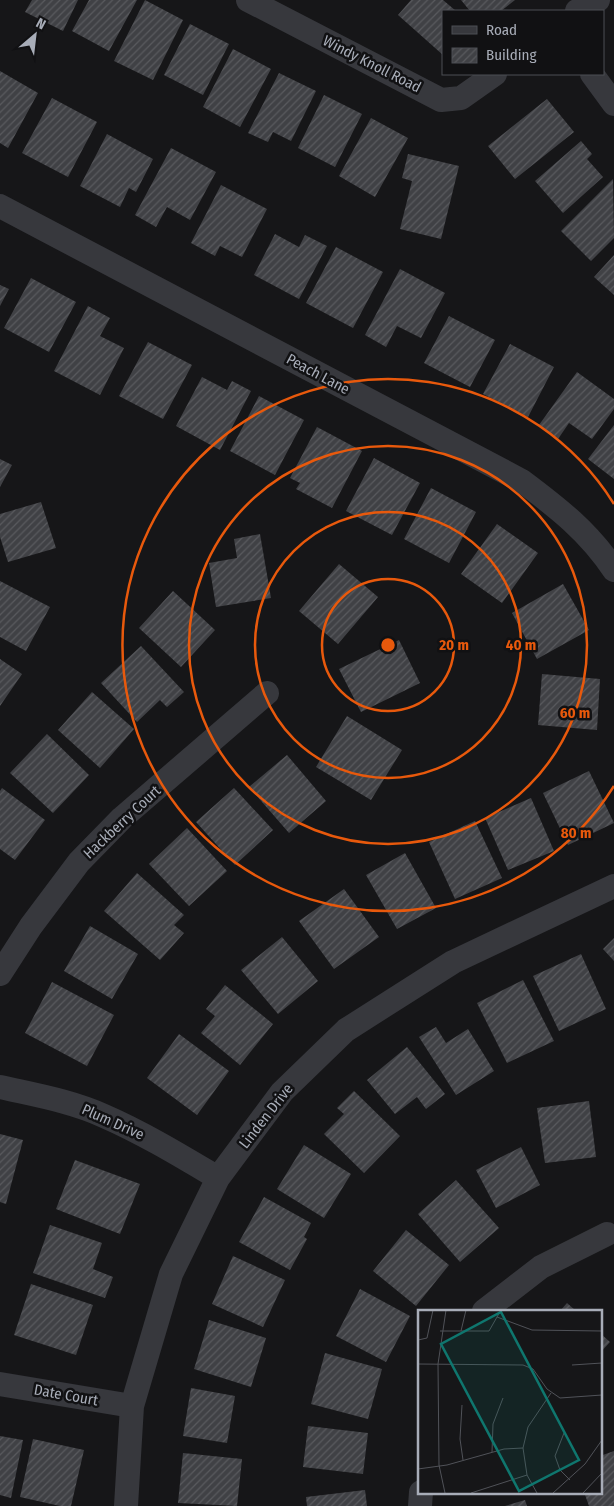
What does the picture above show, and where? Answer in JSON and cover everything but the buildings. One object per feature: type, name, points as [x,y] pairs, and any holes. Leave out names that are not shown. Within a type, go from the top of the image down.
[{"type":"street","name":"Windy Knoll Road","points":[[248,0],[442,100],[461,98],[494,75]]},
{"type":"street","points":[[578,10],[598,0]]},
{"type":"street","points":[[593,75],[614,104]]},
{"type":"street","name":"Peach Lane","points":[[0,206],[522,481],[566,514],[600,550],[614,570]]},
{"type":"street","name":"Hackberry Court","points":[[0,974],[32,926],[79,862],[122,818],[268,693]]},
{"type":"street","name":"Linden Drive","points":[[126,1506],[132,1406],[171,1274],[218,1178],[282,1092],[346,1030],[453,962],[614,886]]},
{"type":"street","name":"Plum Drive","points":[[0,1087],[61,1100],[103,1115],[163,1145],[218,1178]]},
{"type":"street","points":[[485,1310],[541,1267],[607,1234]]},
{"type":"street","name":"Date Court","points":[[0,1384],[132,1406]]}]
